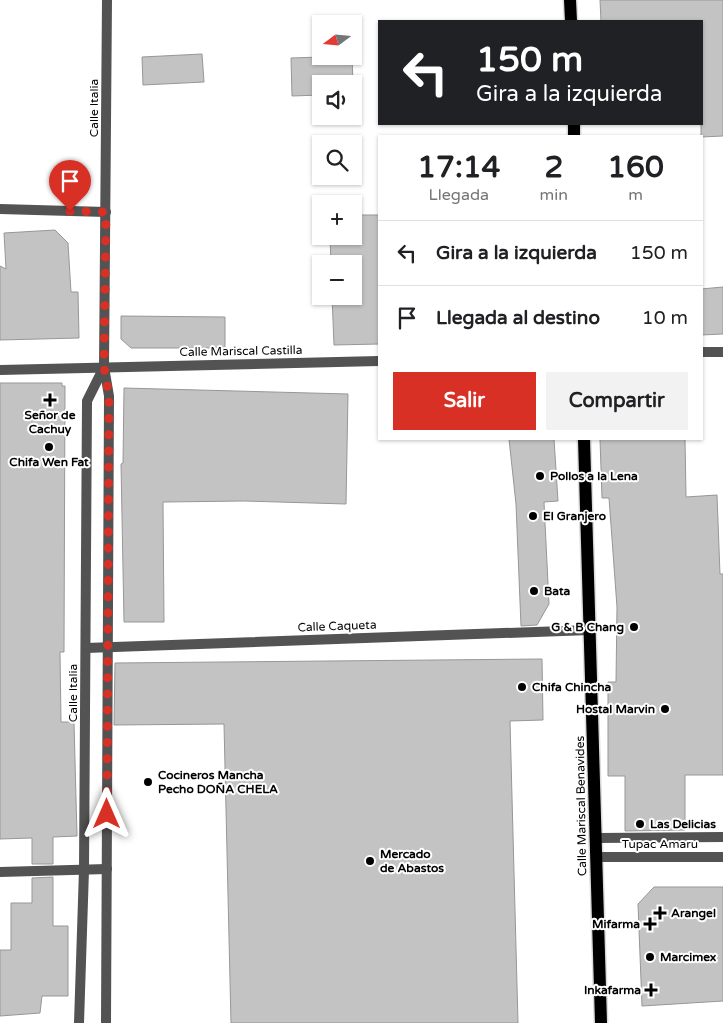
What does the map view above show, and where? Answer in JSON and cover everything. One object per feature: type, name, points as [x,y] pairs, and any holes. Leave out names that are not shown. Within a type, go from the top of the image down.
[{"type":"main road","points":[[570,0],[571,20]]},
{"type":"main road","name":"Calle Mariscal Benavides","points":[[584,440],[601,1023]]},
{"type":"street","name":"Calle Italia","points":[[106,1023],[109,396],[104,367],[108,0]]},
{"type":"street","points":[[0,209],[106,212]]},
{"type":"street","points":[[703,352],[723,352]]},
{"type":"street","name":"Calle Mariscal Castilla","points":[[0,370],[378,361]]},
{"type":"street","name":"Calle Italia","points":[[79,1023],[84,870],[86,401],[104,367]]},
{"type":"street","name":"Calle Caqueta","points":[[86,648],[590,630]]},
{"type":"street","name":"Tupac Amaru","points":[[597,838],[723,837]]},
{"type":"street","name":"Tupac Amaru","points":[[596,857],[723,857]]},
{"type":"street","points":[[0,872],[107,870]]},
{"type":"building","points":[[600,0],[723,0],[723,136],[703,137],[701,135],[701,125],[703,125],[703,20],[601,20]]},
{"type":"building","points":[[202,54],[204,82],[143,85],[142,57]]},
{"type":"building","points":[[312,57],[312,65],[352,65],[353,75],[312,75],[312,95],[292,96],[291,58]]},
{"type":"building","points":[[362,215],[378,215],[378,344],[334,345],[332,305],[362,305],[362,255],[331,255],[330,245],[362,245]]},
{"type":"building","points":[[55,230],[68,243],[71,292],[78,292],[79,338],[0,340],[0,266],[6,269],[4,233]]},
{"type":"building","points":[[723,287],[723,334],[703,335],[703,289]]},
{"type":"building","points":[[121,316],[225,317],[225,348],[131,348],[121,339]]},
{"type":"building","points":[[0,383],[62,383],[62,386],[65,386],[64,652],[60,652],[61,722],[74,722],[77,836],[53,837],[53,864],[32,864],[32,838],[0,839]]},
{"type":"building","points":[[124,388],[348,394],[346,504],[244,501],[163,502],[164,622],[124,622],[121,464],[123,463]]},
{"type":"building","points":[[509,440],[554,440],[558,501],[544,502],[549,604],[537,625],[521,626],[516,504]]},
{"type":"building","points":[[600,440],[685,440],[686,497],[717,495],[720,574],[723,574],[723,775],[685,775],[685,830],[625,831],[625,776],[608,776],[608,682],[616,682],[617,607],[609,498],[602,498]]},
{"type":"building","name":"Mercado de Abastos","points":[[542,659],[543,720],[510,721],[518,1023],[231,1023],[224,724],[114,725],[115,663]]},
{"type":"building","points":[[53,877],[53,926],[68,926],[68,996],[42,996],[40,1013],[0,1016],[0,950],[11,950],[11,903],[32,903],[32,878]]},
{"type":"building","points":[[654,887],[723,887],[723,1001],[642,1006],[638,904]]},
{"type":"place","name":"Señor de Cachuy","points":[[50,400]]},
{"type":"place","name":"Chifa Wen Fat","points":[[49,447]]},
{"type":"place","name":"Pollos a la Lena","points":[[540,476]]},
{"type":"place","name":"El Granjero","points":[[533,516]]},
{"type":"place","name":"Bata","points":[[534,591]]},
{"type":"place","name":"G & B Chang","points":[[634,627]]},
{"type":"place","name":"Chifa Chincha","points":[[522,687]]},
{"type":"place","name":"Hostal Marvin","points":[[665,709]]},
{"type":"place","name":"Cocineros Mancha Pecho DOÑA CHELA","points":[[148,782]]},
{"type":"place","name":"Las Delicias","points":[[640,824]]},
{"type":"place","name":"Mercado de Abastos","points":[[370,861]]},
{"type":"place","name":"Arangel","points":[[660,913]]},
{"type":"place","name":"Mifarma","points":[[650,924]]},
{"type":"place","name":"Marcimex","points":[[650,957]]},
{"type":"place","name":"Inkafarma","points":[[651,990]]},
{"type":"route","points":[[70,211],[106,212],[104,367],[109,396],[107,814]]}]
